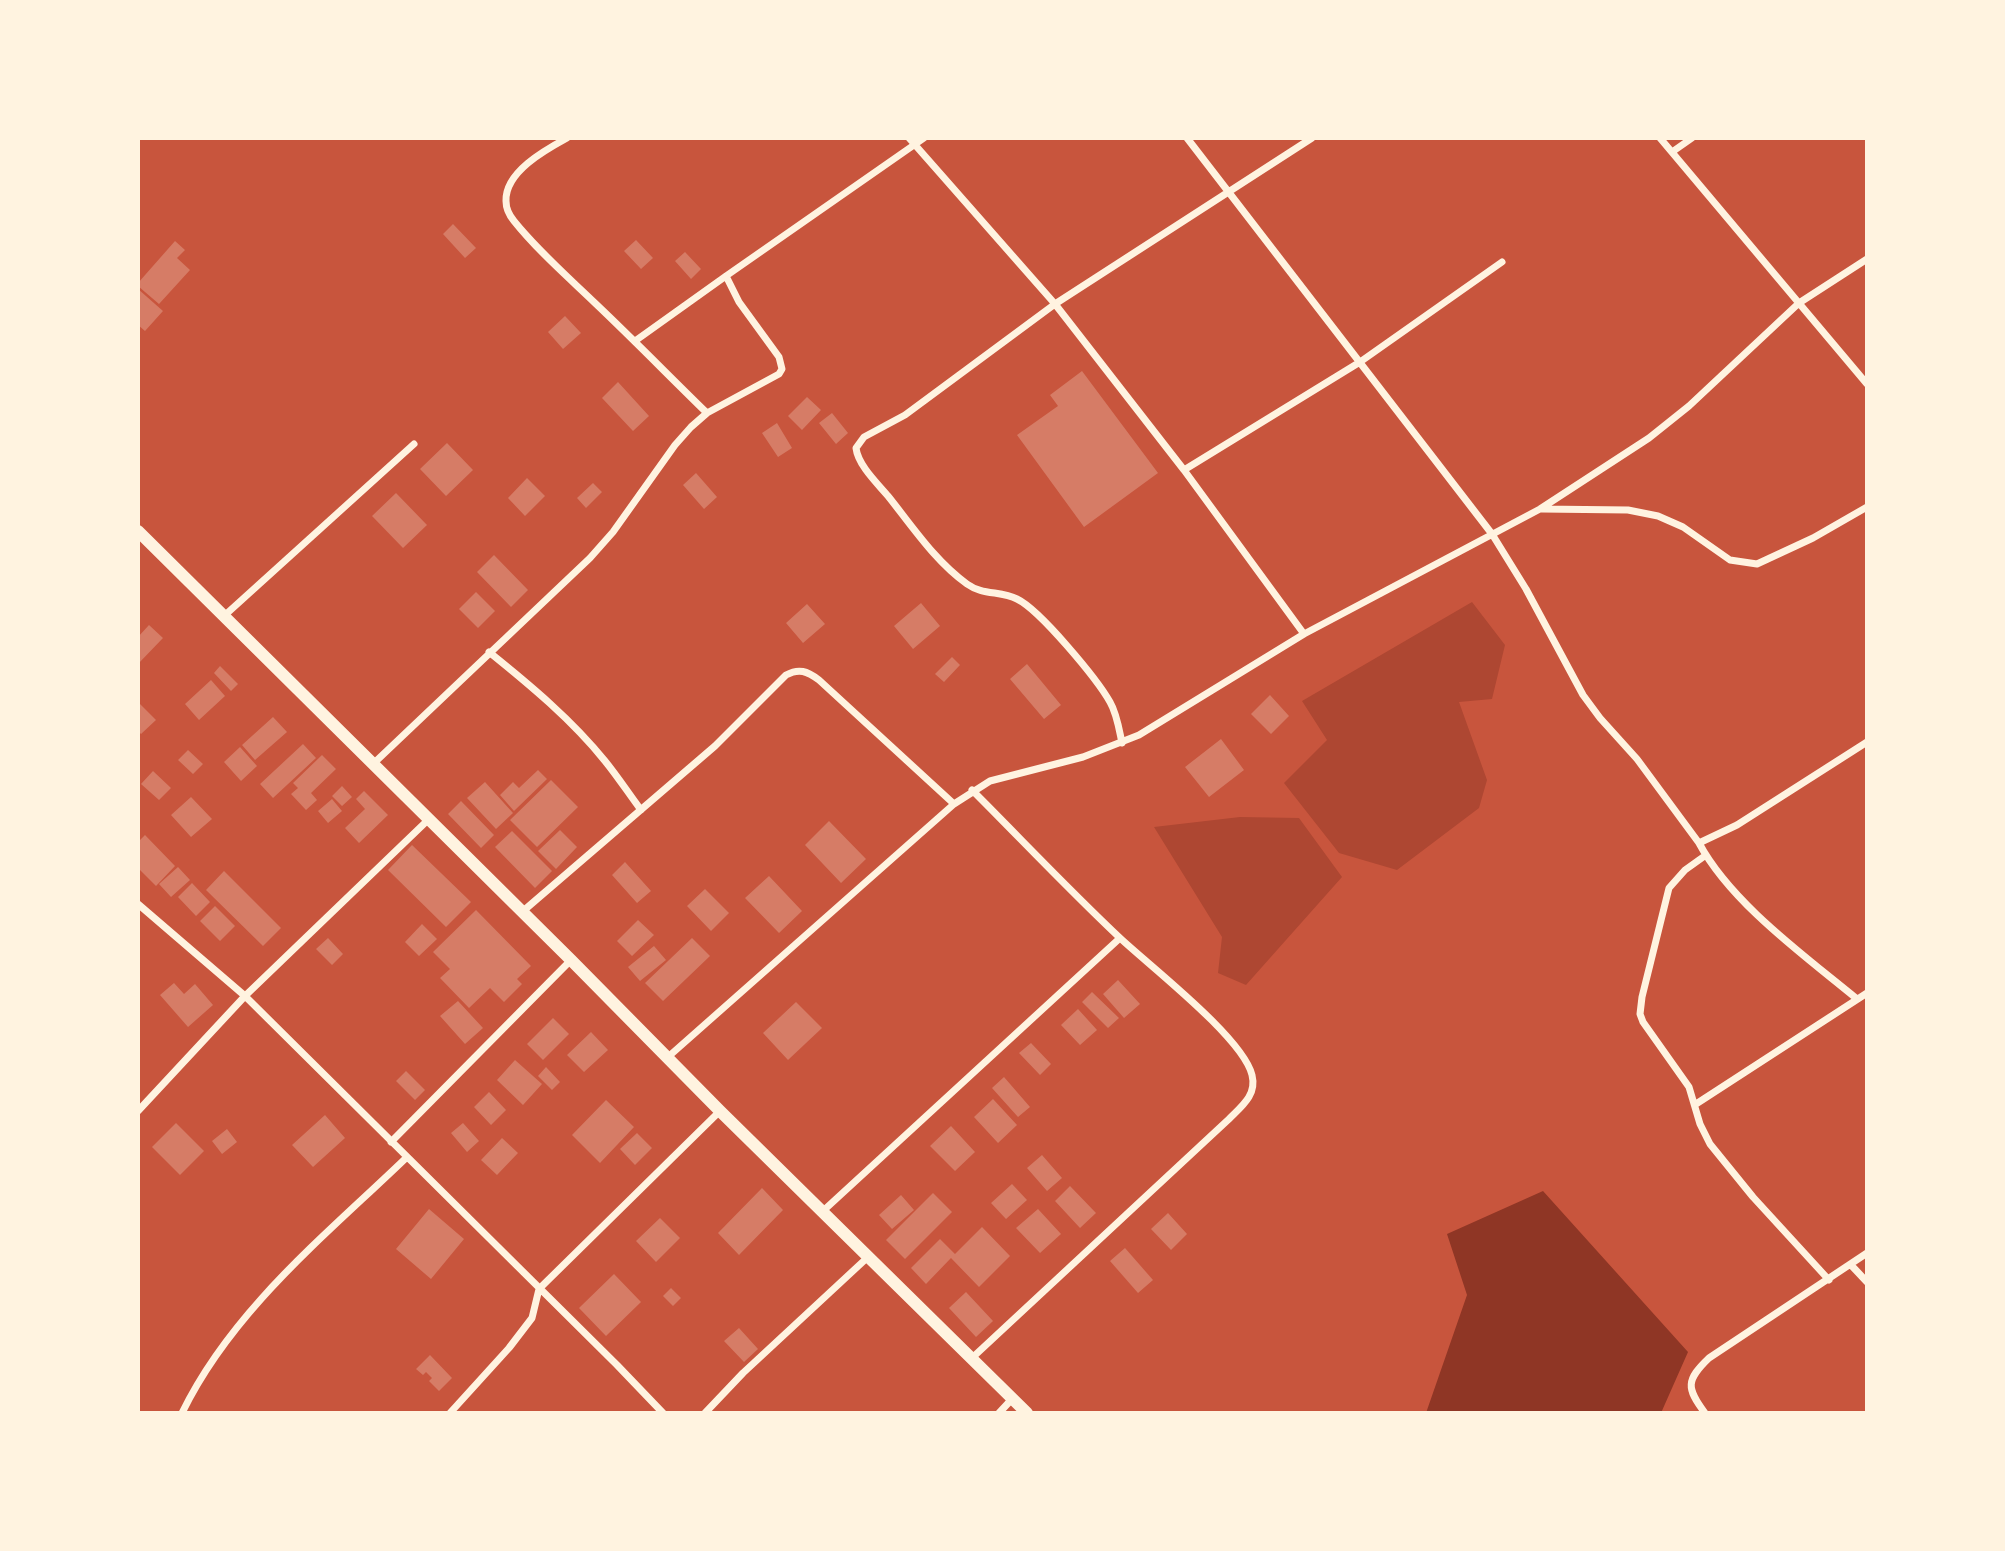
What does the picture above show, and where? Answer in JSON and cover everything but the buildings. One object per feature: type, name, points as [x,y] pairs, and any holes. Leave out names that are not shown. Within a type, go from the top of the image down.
[{"type":"main road","points":[[138,531],[1027,1413]]},
{"type":"street","points":[[567,138],[540,155],[518,174],[509,187],[506,198],[512,219],[547,257],[707,413]]},
{"type":"street","points":[[635,341],[912,141],[924,138]]},
{"type":"street","points":[[1187,138],[1492,534],[1526,589],[1583,695],[1637,759],[1706,855],[1777,932],[1857,999]]},
{"type":"street","points":[[1122,743],[1111,704],[1046,622],[1014,597],[979,591],[952,572],[860,459],[856,448],[859,442],[905,415],[1055,304],[1312,138]]},
{"type":"street","points":[[1660,138],[1867,384]]},
{"type":"street","points":[[1672,152],[1692,138]]},
{"type":"street","points":[[912,141],[1055,304],[1184,470],[1304,634]]},
{"type":"street","points":[[668,1057],[972,790],[990,781],[1083,757],[1153,728],[1304,634],[1540,509],[1667,424],[1799,303],[1867,259]]},
{"type":"street","points":[[1184,470],[1360,362],[1502,262]]},
{"type":"street","points":[[373,764],[590,558],[613,532],[675,445],[707,413],[779,374],[782,369],[779,357],[738,302],[726,276]]},
{"type":"street","points":[[224,616],[414,444]]},
{"type":"street","points":[[1540,509],[1628,510],[1658,516],[1683,527],[1730,559],[1756,564],[1813,538],[1867,507]]},
{"type":"street","points":[[489,652],[532,687],[578,731],[605,761],[641,810]]},
{"type":"street","points":[[522,912],[715,746],[786,675],[794,671],[809,672],[819,680],[954,804]]},
{"type":"street","points":[[1699,843],[1762,810],[1867,743]]},
{"type":"street","points":[[972,790],[1120,938],[1219,1028],[1241,1053],[1252,1075],[1253,1091],[1229,1119],[972,1358]]},
{"type":"street","points":[[138,1111],[245,996],[429,819]]},
{"type":"street","points":[[1706,855],[1685,870],[1669,888],[1640,1014],[1689,1087],[1700,1124],[1710,1144],[1829,1280]]},
{"type":"street","points":[[138,904],[245,996],[663,1413]]},
{"type":"street","points":[[823,1211],[1120,938]]},
{"type":"street","points":[[391,1142],[571,960]]},
{"type":"street","points":[[1696,1104],[1867,993]]},
{"type":"street","points":[[450,1413],[509,1349],[532,1318],[539,1289],[720,1111]]},
{"type":"street","points":[[182,1413],[218,1352],[262,1297],[407,1157]]},
{"type":"street","points":[[1705,1413],[1693,1396],[1691,1381],[1696,1371],[1709,1358],[1867,1254]]},
{"type":"street","points":[[705,1413],[743,1373],[868,1257]]},
{"type":"street","points":[[1851,1265],[1867,1282]]},
{"type":"street","points":[[999,1413],[1012,1399]]},
{"type":"shaded area","points":[[1472,602],[1505,645],[1492,699],[1459,702],[1487,780],[1479,808],[1397,870],[1339,853],[1284,783],[1327,740],[1302,701]]},
{"type":"shaded area","points":[[1240,817],[1299,818],[1342,877],[1246,985],[1218,973],[1222,937],[1154,827]]},
{"type":"shaded area","points":[[1543,1191],[1688,1352],[1661,1413],[1426,1413],[1467,1295],[1447,1234]]}]
